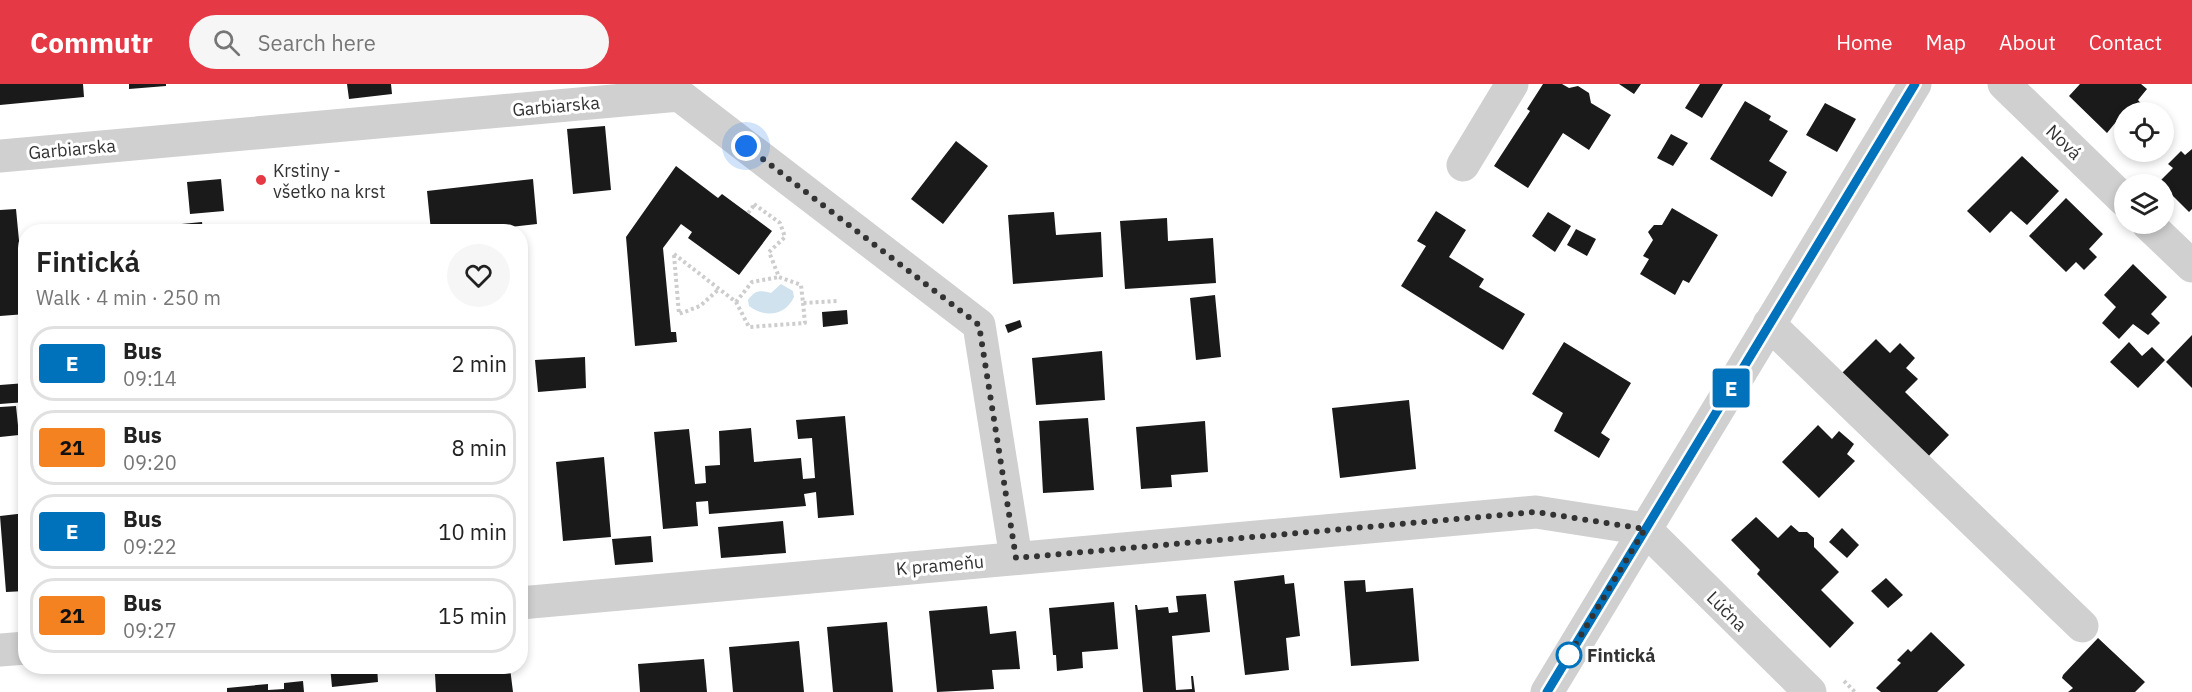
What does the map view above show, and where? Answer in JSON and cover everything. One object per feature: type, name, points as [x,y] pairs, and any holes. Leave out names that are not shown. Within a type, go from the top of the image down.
[{"type":"street","points":[[1463,165],[1512,84]]},
{"type":"street","points":[[1547,692],[1915,84]]},
{"type":"street","name":"Nová","points":[[2004,84],[2114,190]]},
{"type":"street","name":"Garbiarska","points":[[0,156],[672,89],[979,325],[1016,558]]},
{"type":"street","points":[[2158,234],[2192,266]]},
{"type":"street","points":[[1769,324],[2082,626]]},
{"type":"street","name":"K prameňu","points":[[528,602],[1536,512],[1645,529]]},
{"type":"street","name":"Lúčna","points":[[1645,529],[1810,692]]},
{"type":"street","points":[[0,650],[18,649]]},
{"type":"path","points":[[754,204],[780,223],[785,237],[769,252],[779,277]]},
{"type":"path","points":[[719,289],[700,306],[679,314],[674,254],[736,302],[748,327],[805,323],[801,285],[779,277],[752,282],[736,302]]},
{"type":"path","points":[[803,303],[837,301]]},
{"type":"water","points":[[781,284],[793,291],[794,297],[785,308],[768,313],[749,306],[748,300],[753,294],[761,291],[771,293]]},
{"type":"building","points":[[0,84],[83,84],[84,97],[0,105]]},
{"type":"building","points":[[129,84],[166,84],[166,86],[129,89]]},
{"type":"building","points":[[347,84],[391,84],[392,94],[349,99]]},
{"type":"building","points":[[1543,84],[1562,84],[1569,88],[1578,86],[1589,93],[1591,103],[1611,115],[1589,150],[1563,133],[1528,188],[1494,166],[1530,111],[1527,109]]},
{"type":"building","points":[[1619,84],[1641,84],[1634,94]]},
{"type":"building","points":[[1700,84],[1723,84],[1702,118],[1685,108]]},
{"type":"building","points":[[2080,84],[2141,84],[2147,89],[2138,100],[2140,102],[2114,102],[2114,124],[2107,133],[2069,96]]},
{"type":"building","points":[[1745,101],[1771,116],[1769,120],[1788,131],[1769,161],[1787,172],[1772,197],[1710,159]]},
{"type":"building","points":[[1825,103],[1856,119],[1837,152],[1806,135]]},
{"type":"building","points":[[605,126],[611,190],[573,194],[567,129]]},
{"type":"building","points":[[1671,134],[1688,143],[1673,166],[1657,158]]},
{"type":"building","points":[[956,141],[988,166],[943,224],[911,199]]},
{"type":"building","points":[[2192,149],[2192,209],[2189,212],[2174,197],[2174,174],[2167,174],[2173,168],[2168,164],[2174,162],[2174,158],[2181,151],[2185,155]]},
{"type":"building","points":[[2022,156],[2059,191],[2027,225],[2011,211],[1990,233],[1967,211]]},
{"type":"building","points":[[676,166],[718,198],[722,194],[772,231],[739,275],[688,238],[692,232],[681,224],[663,248],[671,332],[676,332],[677,342],[635,346],[626,237]]},
{"type":"building","points":[[221,179],[224,211],[190,214],[187,182]]},
{"type":"building","points":[[533,179],[537,224],[430,224],[427,191]]},
{"type":"building","points":[[2066,198],[2103,234],[2089,249],[2097,257],[2084,270],[2076,262],[2066,272],[2029,236]]},
{"type":"building","points":[[1672,208],[1718,235],[1689,283],[1683,280],[1675,295],[1640,274],[1649,259],[1643,256],[1653,240],[1648,232],[1654,225],[1662,225]]},
{"type":"building","points":[[16,209],[18,315],[0,316],[0,210]]},
{"type":"building","points":[[1436,211],[1466,230],[1449,257],[1484,279],[1479,287],[1525,314],[1503,350],[1401,286],[1426,246],[1417,241]]},
{"type":"building","points":[[1054,212],[1056,235],[1101,232],[1103,277],[1013,284],[1008,215]]},
{"type":"building","points":[[1548,212],[1571,226],[1555,252],[1532,236]]},
{"type":"building","points":[[1167,218],[1168,241],[1213,238],[1216,283],[1125,289],[1120,221]]},
{"type":"building","points":[[1576,229],[1596,239],[1587,256],[1567,245]]},
{"type":"building","points":[[2133,264],[2167,297],[2151,314],[2160,323],[2148,335],[2133,324],[2119,339],[2102,323],[2116,307],[2104,295]]},
{"type":"building","points":[[1215,295],[1221,357],[1196,360],[1190,298]]},
{"type":"building","points":[[847,310],[848,324],[823,327],[822,312]]},
{"type":"building","points":[[1020,320],[1022,327],[1008,333],[1005,325]]},
{"type":"building","points":[[2192,335],[2192,388],[2166,362]]},
{"type":"building","points":[[1876,339],[1890,353],[1900,343],[1915,358],[1906,368],[1918,379],[1905,392],[1949,435],[1924,461],[1839,376]]},
{"type":"building","points":[[1564,342],[1631,383],[1601,433],[1610,439],[1599,458],[1554,431],[1563,413],[1532,394]]},
{"type":"building","points":[[2129,342],[2142,356],[2152,347],[2165,360],[2138,388],[2110,362]]},
{"type":"building","points":[[1102,351],[1105,400],[1036,405],[1032,358]]},
{"type":"building","points":[[585,357],[586,388],[538,392],[535,360]]},
{"type":"building","points":[[18,384],[18,403],[0,404],[0,385]]},
{"type":"building","points":[[1409,400],[1416,469],[1340,478],[1332,408]]},
{"type":"building","points":[[16,406],[18,435],[0,437],[0,407]]},
{"type":"building","points":[[845,416],[854,515],[818,518],[816,492],[804,494],[806,506],[709,514],[708,501],[696,502],[698,526],[663,529],[654,432],[689,429],[695,484],[706,483],[705,466],[720,465],[719,431],[751,428],[754,462],[801,458],[803,479],[815,478],[812,438],[798,439],[796,420]]},
{"type":"building","points":[[1088,418],[1094,490],[1043,493],[1039,421]]},
{"type":"building","points":[[1205,421],[1208,472],[1171,475],[1172,487],[1141,489],[1136,427]]},
{"type":"building","points":[[1818,425],[1832,439],[1839,431],[1854,444],[1847,454],[1855,461],[1819,498],[1782,462]]},
{"type":"building","points":[[604,457],[611,537],[563,541],[556,462]]},
{"type":"building","points":[[18,514],[18,591],[6,592],[0,516]]},
{"type":"building","points":[[1756,517],[1778,538],[1791,525],[1799,532],[1807,532],[1814,538],[1814,547],[1839,572],[1821,590],[1854,623],[1830,648],[1757,574],[1760,570],[1731,540]]},
{"type":"building","points":[[783,521],[786,553],[721,558],[718,527]]},
{"type":"building","points":[[1842,528],[1859,545],[1847,558],[1829,542]]},
{"type":"building","points":[[651,536],[653,562],[615,565],[612,539]]},
{"type":"building","points":[[1284,575],[1285,584],[1294,583],[1300,636],[1286,638],[1289,670],[1245,675],[1234,581]]},
{"type":"building","points":[[1886,578],[1903,595],[1888,608],[1871,591]]},
{"type":"building","points":[[1365,580],[1366,592],[1413,588],[1419,661],[1351,666],[1344,581]]},
{"type":"building","points":[[1206,594],[1210,632],[1172,636],[1176,690],[1192,689],[1191,676],[1193,676],[1195,692],[1143,692],[1135,605],[1138,610],[1168,607],[1169,613],[1178,612],[1176,596]]},
{"type":"building","points":[[1114,602],[1118,649],[1082,652],[1083,668],[1057,671],[1056,655],[1053,655],[1049,608]]},
{"type":"building","points":[[987,606],[990,634],[1016,631],[1020,669],[992,670],[994,689],[937,692],[929,611]]},
{"type":"building","points":[[887,622],[893,692],[833,692],[827,627]]},
{"type":"building","points":[[1931,632],[1965,665],[1937,692],[1881,692],[1876,688],[1901,663],[1897,660],[1908,649],[1911,652]]},
{"type":"building","points":[[2098,638],[2145,682],[2135,692],[2068,692],[2073,688],[2062,678],[2063,675]]},
{"type":"building","points":[[799,641],[804,692],[733,692],[729,647]]},
{"type":"building","points":[[704,659],[707,692],[640,692],[638,664]]},
{"type":"building","points":[[331,674],[378,674],[378,682],[332,687]]},
{"type":"building","points":[[435,674],[511,674],[513,692],[436,692]]},
{"type":"building","points":[[303,681],[304,692],[227,692],[227,688],[268,684],[268,690],[284,689],[284,683]]},
{"type":"bus line","name":"E","points":[[1547,692],[1915,84]]},
{"type":"place","name":"Krstiny - všetko na krst","points":[[261,180]]},
{"type":"place","name":"Fintická","points":[[1569,655]]},
{"type":"route","points":[[746,146],[979,325],[1016,558],[1536,512],[1645,529],[1569,655]]}]
